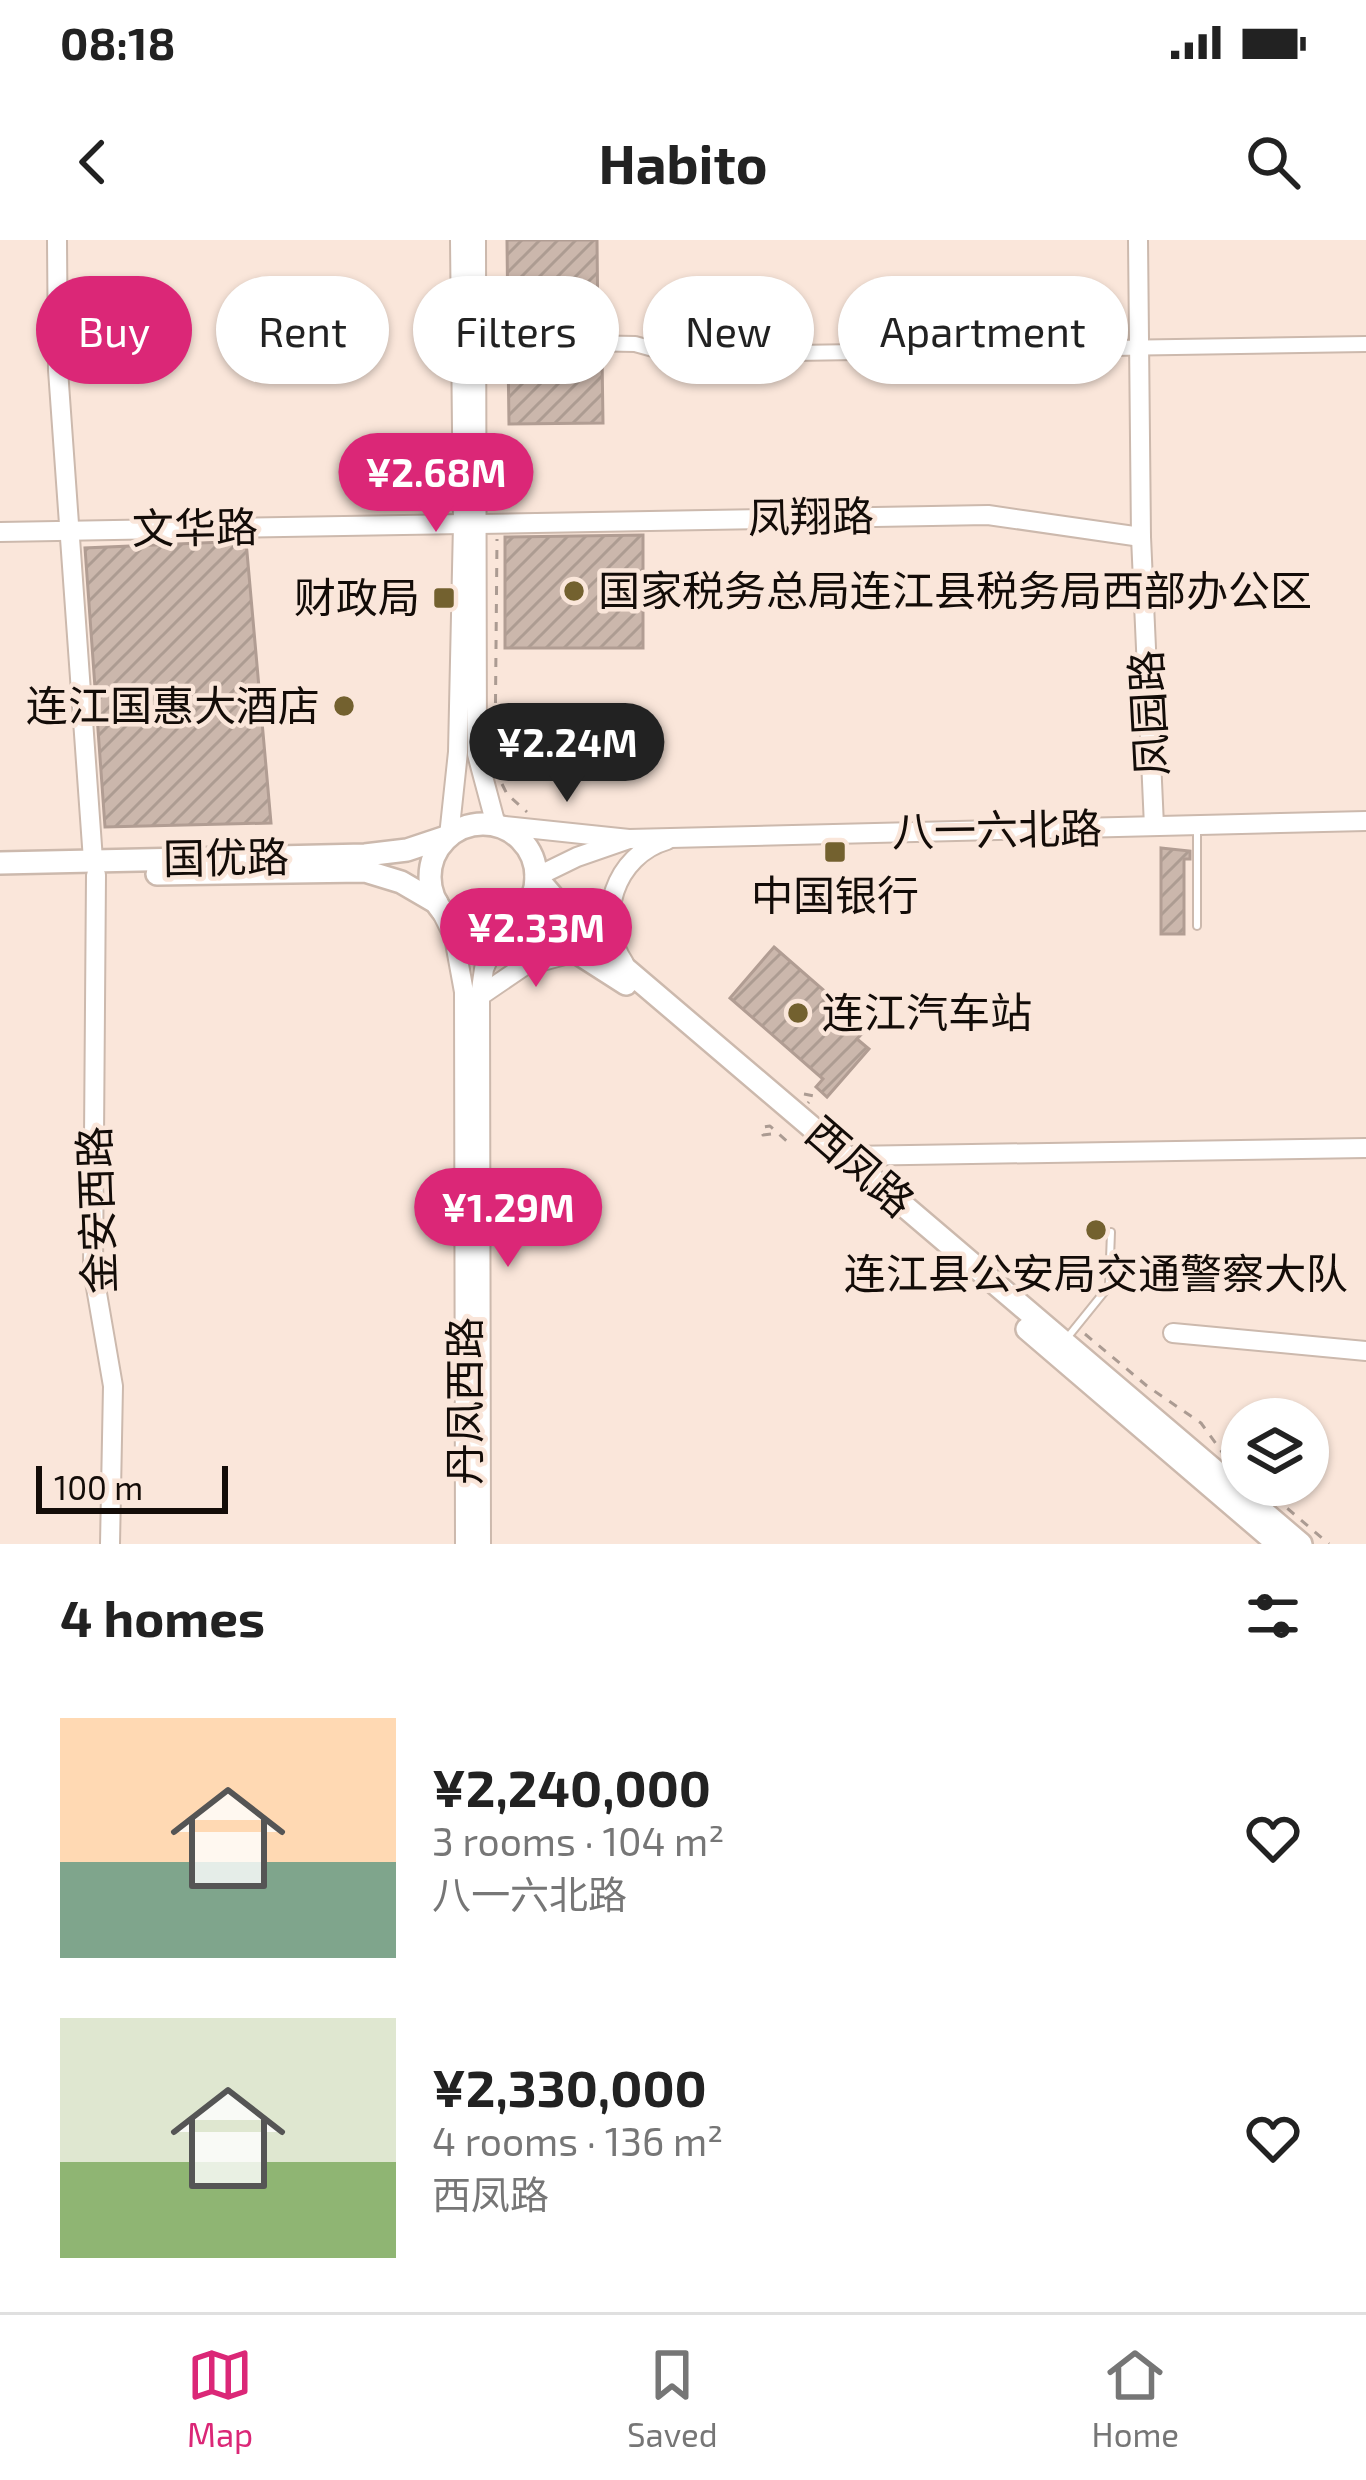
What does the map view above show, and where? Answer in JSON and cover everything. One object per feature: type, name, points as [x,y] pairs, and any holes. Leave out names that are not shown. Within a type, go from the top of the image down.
[{"type":"main road","points":[[480,823],[496,825],[509,830],[529,850],[536,877],[523,911],[502,926],[472,929],[458,924],[436,903],[430,874],[433,860],[449,836],[480,823]]},
{"type":"main road","name":"国优路","points":[[0,877],[365,856],[406,850],[449,836]]},
{"type":"main road","name":"国优路","points":[[0,862],[94,868],[365,871],[401,882],[436,903]]},
{"type":"main road","name":"西凤路","points":[[536,877],[575,925],[847,1156],[1070,1334],[1300,1544]]},
{"type":"main road","name":"西凤路","points":[[502,926],[576,952],[632,988],[1278,1544]]},
{"type":"street","name":"金安西路","points":[[57,240],[58,370],[94,868],[93,1270],[112,1386],[110,1544]]},
{"type":"street","points":[[460,240],[463,276]]},
{"type":"street","points":[[474,276],[476,240]]},
{"type":"street","name":"凤园路","points":[[1138,240],[1141,537],[1154,826]]},
{"type":"street","points":[[619,344],[675,355],[1366,344]]},
{"type":"street","points":[[472,384],[480,523],[477,754],[496,825]]},
{"type":"street","name":"凤翔路","points":[[480,523],[988,515],[1141,537]]},
{"type":"street","name":"文华路","points":[[0,532],[480,523]]},
{"type":"street","points":[[449,836],[480,523]]},
{"type":"street","name":"八一六北路","points":[[496,825],[629,839],[1366,821]]},
{"type":"street","points":[[627,967],[610,932],[614,890],[637,857],[678,837]]},
{"type":"street","name":"八一六北路","points":[[536,877],[629,839]]},
{"type":"street","name":"丹凤西路","points":[[436,903],[459,953],[464,992],[466,1544]]},
{"type":"street","name":"丹凤西路","points":[[481,1544],[480,996],[484,969],[502,926]]},
{"type":"street","points":[[480,996],[524,966],[576,952]]},
{"type":"street","points":[[847,1156],[1366,1148]]},
{"type":"street","points":[[1173,1333],[1366,1351]]},
{"type":"lane","points":[[1197,825],[1197,926]]},
{"type":"lane","points":[[1070,1334],[1109,1286],[1111,1232]]},
{"type":"path","points":[[480,523],[494,755]]},
{"type":"path","points":[[498,776],[506,794],[536,817]]},
{"type":"path","points":[[804,1094],[811,1093],[814,1100],[807,1103],[794,1093],[811,1109]]},
{"type":"path","points":[[771,1134],[763,1135],[763,1127],[770,1126],[791,1145]]},
{"type":"path","points":[[1070,1334],[1201,1423],[1221,1451]]},
{"type":"path","points":[[1285,1506],[1329,1544]]},
{"type":"building","points":[[507,240],[597,240],[597,276],[507,276]]},
{"type":"building","points":[[508,384],[602,384],[603,423],[509,424]]},
{"type":"building","name":"国家税务总局连江县税务局西部办公区","points":[[643,535],[643,648],[505,648],[505,537]]},
{"type":"building","points":[[246,541],[271,823],[105,827],[85,548]]},
{"type":"building","points":[[1161,848],[1190,851],[1190,859],[1184,859],[1184,934],[1161,934]]},
{"type":"building","name":"连江汽车站","points":[[774,947],[867,1028],[857,1039],[869,1049],[827,1097],[816,1087],[823,1079],[730,998]]},
{"type":"place","name":"国家税务总局连江县税务局西部办公区","points":[[574,591]]},
{"type":"place","name":"财政局","points":[[444,598]]},
{"type":"place","name":"连江国惠大酒店","points":[[344,706]]},
{"type":"place","name":"中国银行","points":[[835,852]]},
{"type":"place","name":"连江汽车站","points":[[798,1013]]},
{"type":"place","name":"连江县公安局交通警察大队","points":[[1096,1230]]}]
